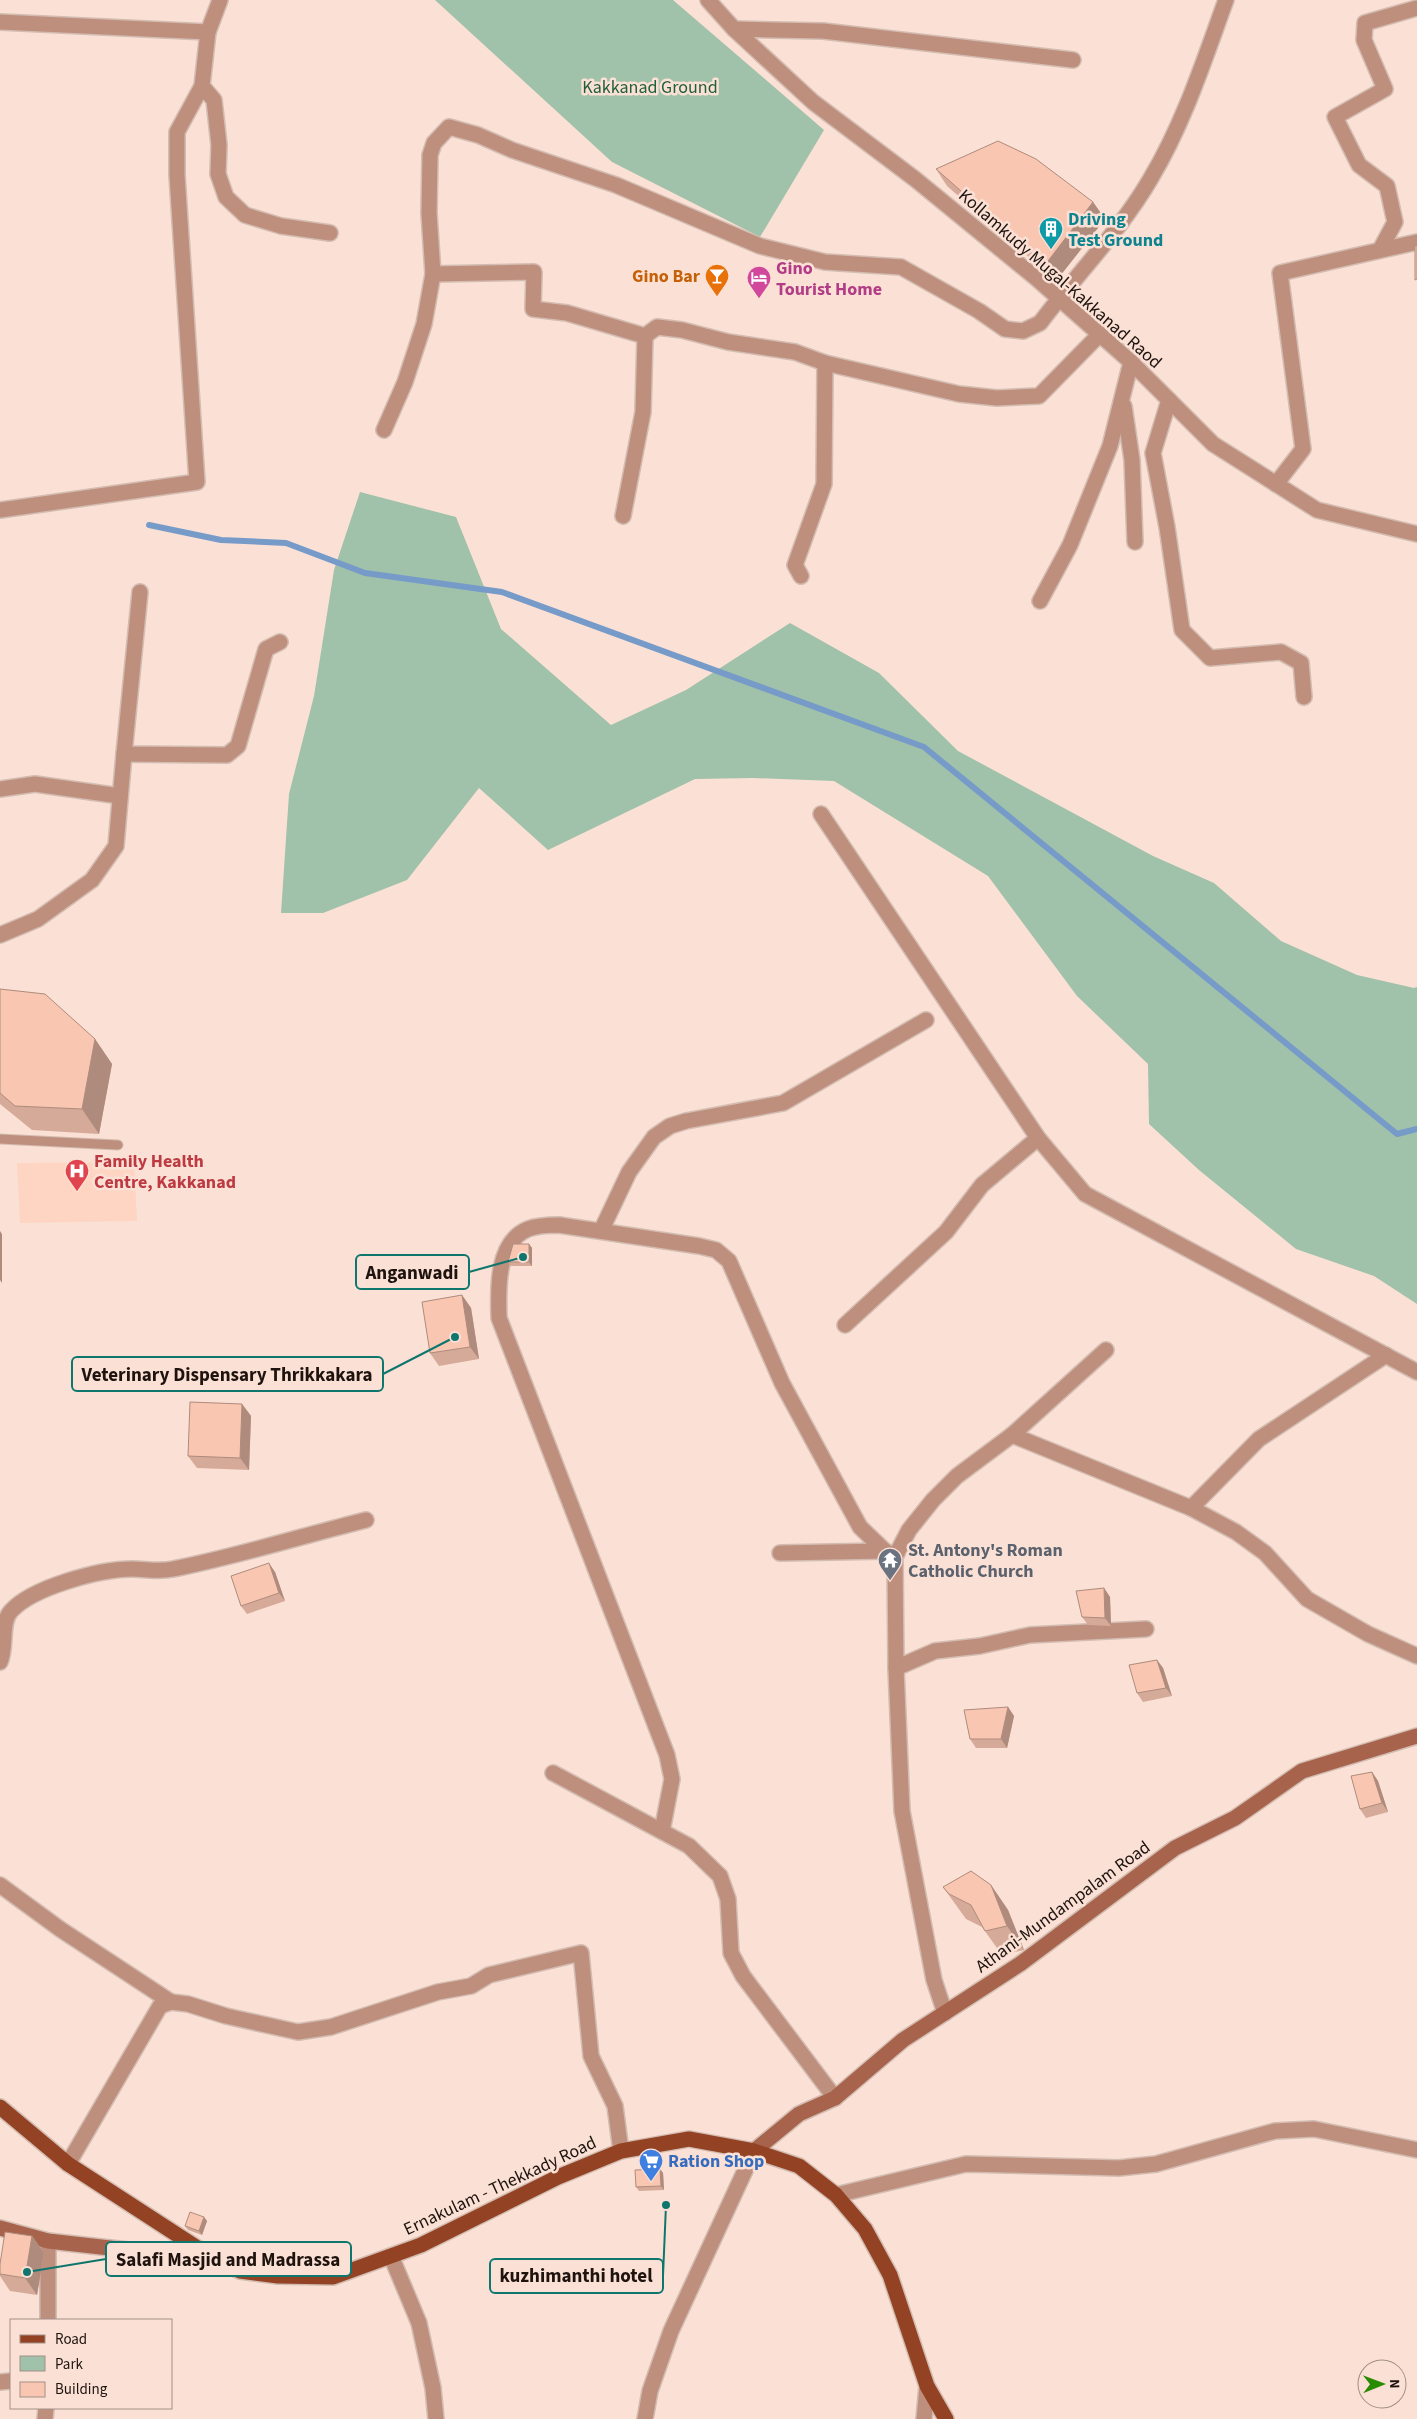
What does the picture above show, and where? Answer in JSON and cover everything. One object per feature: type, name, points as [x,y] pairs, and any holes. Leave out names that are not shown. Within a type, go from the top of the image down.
[{"type":"main road","name":"Ernakulam - Thekkady Road","points":[[0,2107],[68,2164],[216,2260],[240,2272],[278,2276],[333,2277],[421,2245],[558,2177],[621,2150],[689,2139],[754,2151],[799,2166],[836,2195],[865,2229],[890,2275],[927,2386],[946,2419]]},
{"type":"street","points":[[0,510],[196,482],[177,175],[177,132],[202,86],[208,32],[220,0]]},
{"type":"street","name":"Kollamkudy Mugal-Kakkanad Raod","points":[[708,0],[734,29],[813,102],[915,179],[1100,334],[1131,362],[1213,444],[1317,510],[1417,534]]},
{"type":"street","points":[[384,430],[405,382],[424,324],[433,274],[429,213],[430,156],[434,143],[449,127],[478,135],[512,150],[616,185],[760,246],[825,262],[901,267],[979,311],[1005,329],[1023,331],[1040,323],[1118,225],[1150,180],[1177,131],[1226,0]]},
{"type":"street","points":[[1380,250],[1396,222],[1387,186],[1359,165],[1335,117],[1385,89],[1364,40],[1365,23],[1417,8]]},
{"type":"street","points":[[0,22],[208,32]]},
{"type":"street","points":[[734,29],[823,31],[1073,60]]},
{"type":"street","points":[[202,86],[214,100],[219,145],[218,174],[226,197],[245,215],[281,226],[330,233]]},
{"type":"street","points":[[1276,484],[1303,449],[1280,273],[1417,242]]},
{"type":"street","points":[[433,274],[534,272],[533,309],[567,313],[645,336]]},
{"type":"street","points":[[645,336],[657,327],[682,330],[728,342],[795,352],[825,363],[959,394],[997,398],[1039,396],[1100,334]]},
{"type":"street","points":[[623,516],[643,412],[645,336]]},
{"type":"street","points":[[1040,601],[1070,545],[1110,446],[1131,362]]},
{"type":"street","points":[[801,576],[795,564],[824,484],[825,363]]},
{"type":"street","points":[[1123,398],[1132,460],[1136,542]]},
{"type":"street","points":[[1169,400],[1153,453],[1168,527],[1182,630],[1210,658],[1281,652],[1301,663],[1304,697]]},
{"type":"street","points":[[0,935],[38,919],[92,880],[116,846],[140,592]]},
{"type":"street","points":[[124,754],[227,756],[238,746],[266,649],[280,642]]},
{"type":"street","points":[[0,789],[35,784],[120,796]]},
{"type":"street","points":[[822,814],[1038,1138],[1085,1194],[1417,1372]]},
{"type":"street","points":[[602,1231],[629,1172],[654,1137],[670,1126],[686,1121],[783,1103],[926,1020]]},
{"type":"street","points":[[844,1325],[946,1232],[982,1186],[1038,1138]]},
{"type":"street","points":[[662,1831],[672,1779],[667,1755],[499,1318],[498,1292],[502,1264],[513,1241],[526,1230],[540,1226],[560,1225],[716,1250],[728,1260],[782,1383],[860,1527],[890,1554]]},
{"type":"street","points":[[945,2013],[934,1980],[902,1811],[890,1554],[957,1476],[1012,1435],[1106,1350]]},
{"type":"street","points":[[1191,1508],[1259,1439],[1386,1355]]},
{"type":"street","points":[[1012,1435],[1191,1508],[1236,1532],[1265,1553],[1308,1599],[1368,1634],[1417,1656]]},
{"type":"street","points":[[0,1662],[4,1652],[9,1613],[18,1605],[48,1588],[81,1577],[115,1570],[172,1569],[366,1520]]},
{"type":"street","points":[[780,1554],[890,1554]]},
{"type":"street","points":[[896,1668],[935,1651],[980,1646],[1030,1635],[1146,1629]]},
{"type":"street","name":"Athani-Mundampalam Road","points":[[754,2151],[766,2144],[800,2114],[835,2098],[904,2040],[1020,1964],[1175,1848],[1235,1818],[1302,1771],[1417,1736]]},
{"type":"street","points":[[553,1773],[689,1846],[720,1876],[728,1899],[731,1953],[743,1976],[835,2098]]},
{"type":"street","points":[[0,1884],[60,1929],[171,2002],[188,2004],[226,2016],[298,2032],[331,2027],[438,1992],[471,1986],[488,1975],[581,1953],[591,2056],[615,2106],[621,2150]]},
{"type":"street","points":[[68,2164],[160,2006],[171,2002]]},
{"type":"street","points":[[836,2195],[966,2164],[1119,2168],[1156,2164],[1275,2131],[1295,2129],[1314,2129],[1417,2150]]},
{"type":"street","points":[[645,2419],[650,2391],[671,2331],[754,2151]]},
{"type":"street","points":[[0,2228],[48,2241],[216,2260]]},
{"type":"street","points":[[48,2241],[48,2319]]},
{"type":"street","points":[[391,2256],[420,2323],[433,2388],[436,2419]]},
{"type":"street","points":[[924,2419],[927,2386]]},
{"type":"lane","points":[[0,1138],[118,1145]]},
{"type":"shaded area","name":"Family Health Centre, Kakkanad","points":[[134,1162],[137,1221],[20,1223],[17,1163]]},
{"type":"green space","name":"Kakkanad Ground","points":[[435,0],[673,0],[824,130],[760,237],[612,162]]},
{"type":"green space","points":[[360,492],[456,517],[501,629],[611,725],[686,690],[790,623],[879,673],[958,751],[1153,856],[1214,883],[1281,941],[1357,975],[1414,988],[1417,987],[1417,1304],[1374,1276],[1296,1249],[1199,1170],[1149,1124],[1148,1064],[1077,996],[988,876],[834,781],[753,778],[695,779],[548,850],[479,788],[407,880],[323,913],[281,913],[289,794],[314,696],[334,570]]},
{"type":"building","name":"Driving Test Ground","points":[[998,141],[1036,159],[1093,202],[1045,265],[936,169]]},
{"type":"building","points":[[1417,245],[1417,279],[1415,280],[1415,246]]},
{"type":"building","points":[[0,989],[45,994],[95,1039],[82,1109],[15,1106],[0,1093]]},
{"type":"building","points":[[513,1244],[529,1244],[529,1262],[508,1262]]},
{"type":"building","points":[[462,1295],[470,1347],[430,1353],[422,1302]]},
{"type":"building","points":[[190,1402],[242,1404],[240,1458],[188,1456]]},
{"type":"building","points":[[269,1563],[279,1593],[241,1606],[231,1576]]},
{"type":"building","points":[[1104,1588],[1105,1618],[1082,1617],[1076,1591]]},
{"type":"building","points":[[1157,1660],[1166,1688],[1137,1693],[1129,1665]]},
{"type":"building","points":[[1008,1707],[1001,1739],[970,1739],[964,1710]]},
{"type":"building","points":[[1372,1772],[1382,1803],[1360,1809],[1351,1776]]},
{"type":"building","points":[[971,1871],[991,1885],[1007,1926],[985,1931],[971,1905],[949,1894],[943,1887]]},
{"type":"building","name":"Ration Shop","points":[[660,2169],[661,2186],[636,2187],[635,2170]]},
{"type":"building","points":[[190,2212],[204,2217],[199,2231],[185,2226]]},
{"type":"building","points":[[5,2232],[32,2236],[25,2278],[0,2274]]},
{"type":"waterway","points":[[149,525],[221,540],[286,543],[365,573],[502,592],[924,747],[1397,1134],[1417,1129]]},
{"type":"place","name":"Driving Test Ground","points":[[1051,250]]},
{"type":"place","name":"Gino Bar","points":[[717,297]]},
{"type":"place","name":"Gino Tourist Home","points":[[759,299]]},
{"type":"place","name":"Family Health Centre, Kakkanad","points":[[77,1192]]},
{"type":"place","name":"Anganwadi","points":[[523,1257]]},
{"type":"place","name":"Veterinary Dispensary Thrikkakara","points":[[455,1337]]},
{"type":"place","name":"St. Antony's Roman Catholic Church","points":[[890,1581]]},
{"type":"place","name":"Ration Shop","points":[[651,2182]]},
{"type":"place","name":"kuzhimanthi hotel","points":[[666,2205]]},
{"type":"place","name":"Salafi Masjid and Madrassa","points":[[27,2272]]}]
